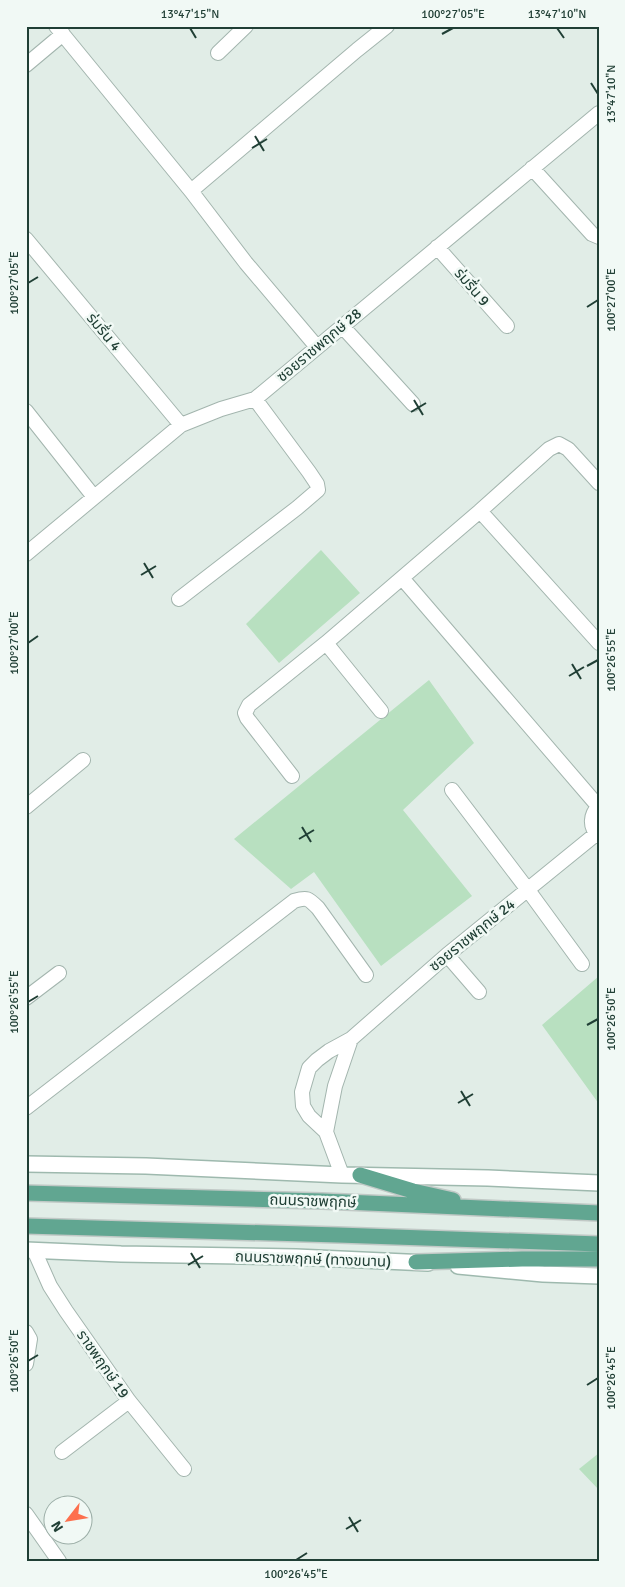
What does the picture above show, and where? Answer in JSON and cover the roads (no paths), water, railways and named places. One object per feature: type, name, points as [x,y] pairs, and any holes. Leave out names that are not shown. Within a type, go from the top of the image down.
[{"type":"main road","points":[[26,1164],[146,1166],[342,1175],[488,1178],[599,1183]]},
{"type":"main road","points":[[360,1175],[413,1191],[486,1208]]},
{"type":"main road","name":"ถนนราชพฤกษ์","points":[[26,1193],[322,1201],[599,1213]]},
{"type":"main road","points":[[26,1226],[338,1234],[599,1244]]},
{"type":"main road","name":"ถนนราชพฤกษ์ (ทางขนาน)","points":[[30,1250],[121,1254],[296,1256],[416,1262],[543,1274],[599,1276]]},
{"type":"main road","points":[[416,1262],[599,1259]]},
{"type":"street","points":[[218,52],[246,26]]},
{"type":"street","points":[[191,191],[356,50],[387,26]]},
{"type":"street","points":[[26,65],[60,30],[191,191],[246,263],[317,347]]},
{"type":"street","name":"ซอยราชพฤกษ์ 28","points":[[26,554],[181,425],[221,409],[254,399],[599,112]]},
{"type":"street","points":[[532,168],[592,234],[599,237]]},
{"type":"street","name":"ร่มรื่น 4","points":[[26,239],[181,425]]},
{"type":"street","name":"ร่มรื่น 9","points":[[437,247],[507,326]]},
{"type":"street","points":[[342,326],[413,404]]},
{"type":"street","points":[[179,599],[318,490],[317,484],[309,472],[254,399]]},
{"type":"street","points":[[26,411],[94,497]]},
{"type":"street","points":[[292,776],[247,718],[246,712],[249,705],[326,643],[549,449],[559,444],[568,449],[599,483]]},
{"type":"street","points":[[480,511],[599,643]]},
{"type":"street","points":[[402,578],[598,806]]},
{"type":"street","points":[[326,643],[381,711]]},
{"type":"street","points":[[26,808],[83,760]]},
{"type":"street","points":[[452,790],[582,964]]},
{"type":"street","name":"ซอยราชพฤกษ์ 24","points":[[342,1175],[326,1132],[309,1116],[303,1106],[302,1092],[309,1068],[317,1060],[351,1039],[447,955],[597,835],[593,828],[592,816],[598,806]]},
{"type":"street","points":[[26,1108],[294,902],[303,898],[309,900],[318,908],[366,976]]},
{"type":"street","points":[[447,955],[479,992]]},
{"type":"street","points":[[26,998],[58,973]]},
{"type":"street","points":[[326,1132],[335,1086],[351,1039]]},
{"type":"street","name":"ราชพฤกษ์ 19","points":[[30,1250],[50,1286],[129,1401],[184,1469]]},
{"type":"street","points":[[26,1332],[30,1339],[26,1364]]},
{"type":"street","points":[[62,1452],[129,1401]]},
{"type":"street","points":[[26,1514],[59,1561]]}]
